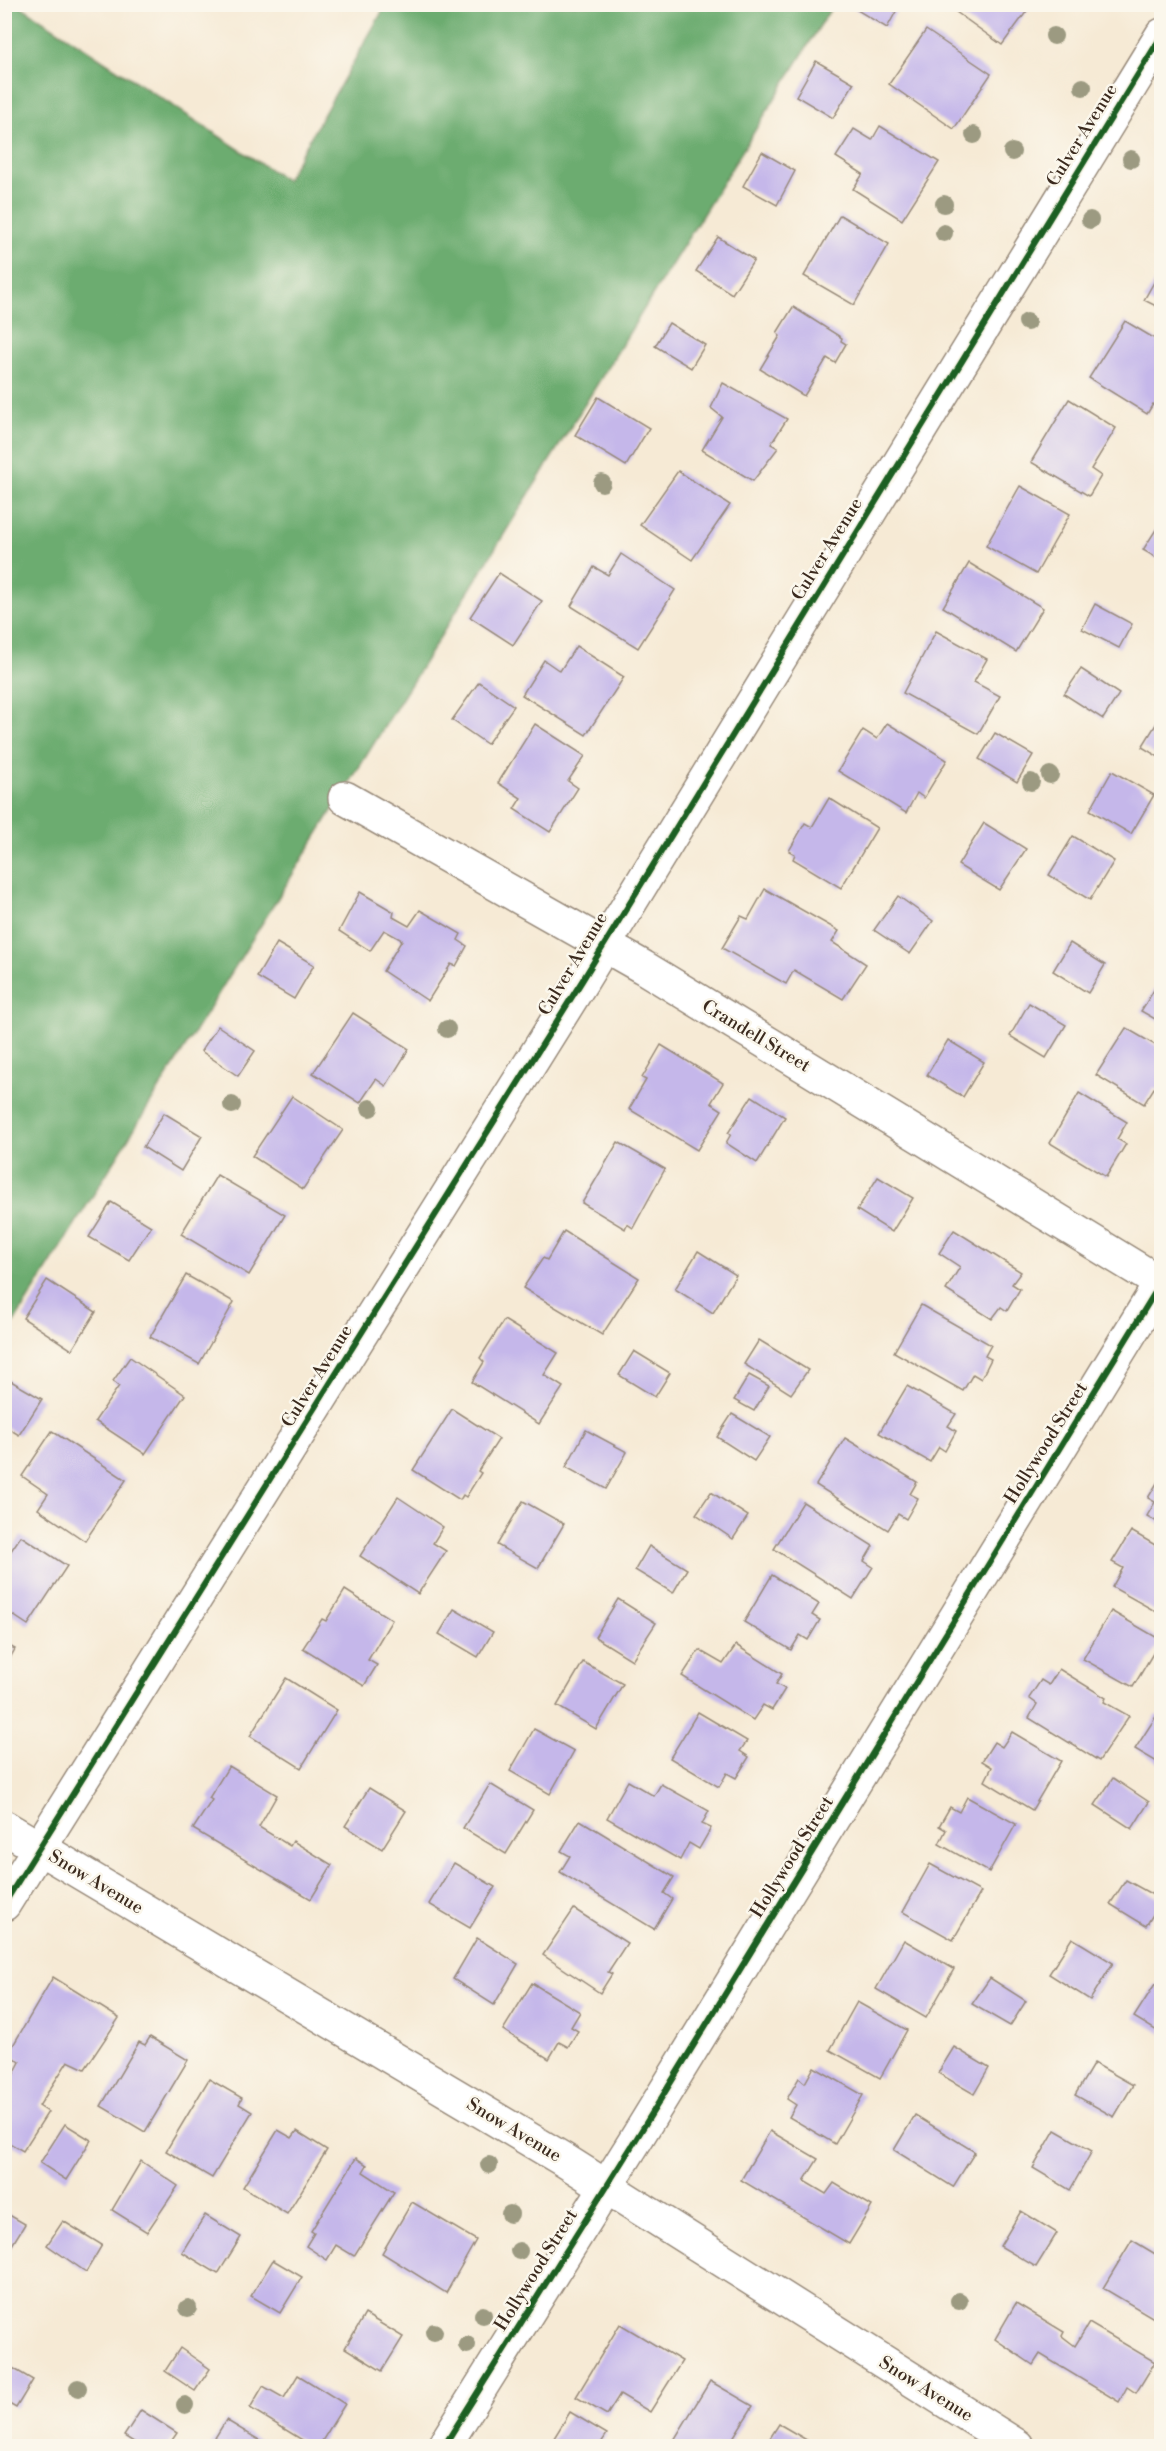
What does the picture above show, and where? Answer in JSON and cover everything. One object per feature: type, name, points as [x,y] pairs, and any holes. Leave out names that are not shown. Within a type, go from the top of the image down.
[{"type":"street","name":"Culver Avenue","points":[[4,1904],[603,944],[1161,35]]},
{"type":"street","name":"Crandell Street","points":[[345,798],[603,944],[1161,1283]]},
{"type":"street","name":"Hollywood Street","points":[[444,2446],[606,2187],[1161,1283]]},
{"type":"street","name":"Snow Avenue","points":[[4,1827],[606,2187],[1017,2446]]},
{"type":"green space","points":[[5,5],[19,5],[286,180],[386,5],[833,5],[5,1337]]},
{"type":"building","points":[[853,4],[900,4],[887,28],[852,7]]},
{"type":"building","points":[[945,4],[1032,4],[1002,45]]},
{"type":"building","points":[[926,30],[991,74],[954,129],[889,84]]},
{"type":"building","points":[[816,61],[854,83],[833,118],[796,96]]},
{"type":"building","points":[[880,126],[939,162],[902,220],[853,189],[863,174],[836,157],[854,129],[872,140]]},
{"type":"building","points":[[762,152],[795,171],[777,205],[743,186]]},
{"type":"building","points":[[840,215],[889,244],[854,305],[804,276]]},
{"type":"building","points":[[718,237],[754,260],[732,294],[696,271]]},
{"type":"building","points":[[1162,268],[1162,309],[1144,300]]},
{"type":"building","points":[[793,307],[842,338],[841,341],[846,344],[835,363],[827,358],[804,396],[760,369],[780,336],[777,333]]},
{"type":"building","points":[[1125,321],[1162,343],[1162,408],[1153,404],[1147,414],[1089,378]]},
{"type":"building","points":[[669,323],[705,345],[691,368],[655,346]]},
{"type":"building","points":[[723,383],[787,419],[771,444],[778,448],[753,481],[702,450],[722,417],[711,408]]},
{"type":"building","points":[[598,397],[649,428],[626,466],[575,435]]},
{"type":"building","points":[[1069,399],[1116,428],[1091,469],[1101,476],[1089,496],[1031,462]]},
{"type":"building","points":[[678,471],[730,505],[692,560],[640,525]]},
{"type":"building","points":[[1020,486],[1070,514],[1036,574],[986,546]]},
{"type":"building","points":[[1162,520],[1162,561],[1143,550]]},
{"type":"building","points":[[621,554],[675,590],[638,648],[571,606],[594,567],[608,575]]},
{"type":"building","points":[[969,563],[1043,608],[1016,652],[943,607]]},
{"type":"building","points":[[499,573],[542,601],[513,645],[470,617]]},
{"type":"building","points":[[1095,604],[1132,624],[1119,648],[1082,629]]},
{"type":"building","points":[[936,631],[987,659],[974,682],[1000,696],[978,734],[903,693]]},
{"type":"building","points":[[576,646],[624,677],[586,735],[522,695],[544,660],[560,671]]},
{"type":"building","points":[[1081,669],[1119,694],[1103,719],[1064,694]]},
{"type":"building","points":[[479,682],[514,706],[487,744],[452,720]]},
{"type":"building","points":[[1158,721],[1162,723],[1162,759],[1142,747]]},
{"type":"building","points":[[887,723],[947,760],[924,798],[917,793],[906,813],[838,771],[863,730],[877,739]]},
{"type":"building","points":[[535,724],[585,756],[568,781],[578,788],[550,832],[514,809],[521,798],[498,783]]},
{"type":"building","points":[[995,733],[1033,755],[1017,782],[979,759]]},
{"type":"building","points":[[1112,771],[1154,795],[1131,834],[1090,810]]},
{"type":"building","points":[[829,798],[877,828],[841,888],[793,859],[795,854],[789,851],[805,823],[812,827]]},
{"type":"building","points":[[984,823],[1026,849],[999,890],[958,865]]},
{"type":"building","points":[[1073,836],[1114,861],[1090,900],[1049,875]]},
{"type":"building","points":[[765,889],[839,931],[832,942],[866,964],[843,999],[794,970],[786,984],[722,948],[741,916],[748,919]]},
{"type":"building","points":[[360,892],[394,912],[393,917],[409,926],[420,910],[461,934],[458,940],[467,946],[456,966],[451,964],[428,1001],[383,971],[402,940],[384,930],[370,951],[339,931]]},
{"type":"building","points":[[898,896],[933,921],[910,954],[874,930]]},
{"type":"building","points":[[277,943],[314,965],[294,999],[257,977]]},
{"type":"building","points":[[1070,943],[1105,965],[1088,993],[1053,971]]},
{"type":"building","points":[[1162,977],[1162,1023],[1141,1011]]},
{"type":"building","points":[[1029,1003],[1066,1025],[1046,1058],[1010,1036]]},
{"type":"building","points":[[353,1013],[409,1049],[386,1086],[376,1079],[360,1103],[313,1073]]},
{"type":"building","points":[[218,1026],[255,1051],[238,1076],[201,1051]]},
{"type":"building","points":[[1126,1028],[1162,1049],[1162,1093],[1154,1088],[1144,1104],[1096,1075]]},
{"type":"building","points":[[948,1040],[984,1062],[963,1097],[927,1075]]},
{"type":"building","points":[[661,1045],[723,1083],[711,1103],[722,1110],[697,1150],[629,1109],[646,1080],[642,1078]]},
{"type":"building","points":[[1079,1093],[1127,1122],[1117,1139],[1126,1144],[1106,1177],[1050,1143]]},
{"type":"building","points":[[292,1096],[343,1130],[303,1189],[252,1156]]},
{"type":"building","points":[[752,1096],[785,1117],[757,1163],[726,1143],[731,1134],[728,1133]]},
{"type":"building","points":[[164,1113],[202,1136],[181,1171],[143,1147]]},
{"type":"building","points":[[618,1142],[665,1169],[633,1228],[627,1224],[625,1229],[582,1203]]},
{"type":"building","points":[[217,1175],[285,1215],[249,1275],[181,1234]]},
{"type":"building","points":[[878,1177],[913,1198],[892,1232],[857,1210]]},
{"type":"building","points":[[111,1202],[151,1226],[129,1260],[89,1237]]},
{"type":"building","points":[[954,1230],[1021,1272],[1012,1284],[1020,1289],[1007,1311],[1001,1307],[992,1319],[946,1290],[960,1267],[939,1253]]},
{"type":"building","points":[[564,1231],[639,1278],[602,1335],[523,1288],[543,1258],[547,1260]]},
{"type":"building","points":[[698,1251],[736,1275],[713,1313],[675,1289]]},
{"type":"building","points":[[186,1275],[234,1302],[199,1364],[150,1337]]},
{"type":"building","points":[[47,1280],[96,1312],[72,1350],[23,1318]]},
{"type":"building","points":[[921,1305],[991,1345],[985,1356],[991,1359],[981,1379],[973,1374],[963,1391],[894,1352]]},
{"type":"building","points":[[504,1320],[558,1353],[544,1375],[563,1387],[539,1424],[472,1382],[484,1362],[480,1358]]},
{"type":"building","points":[[759,1340],[808,1370],[791,1394],[744,1364]]},
{"type":"building","points":[[634,1351],[670,1373],[655,1397],[619,1375]]},
{"type":"building","points":[[130,1357],[185,1395],[145,1454],[95,1421],[119,1386],[113,1381]]},
{"type":"building","points":[[749,1375],[769,1386],[754,1411],[734,1400]]},
{"type":"building","points":[[4,1377],[42,1399],[19,1435],[4,1426]]},
{"type":"building","points":[[907,1386],[956,1414],[948,1426],[956,1431],[945,1451],[939,1447],[930,1462],[879,1433]]},
{"type":"building","points":[[452,1409],[499,1439],[478,1471],[481,1473],[466,1497],[463,1495],[460,1500],[413,1470]]},
{"type":"building","points":[[732,1414],[770,1437],[754,1461],[717,1437]]},
{"type":"building","points":[[586,1430],[627,1452],[606,1489],[566,1467]]},
{"type":"building","points":[[52,1431],[126,1480],[85,1541],[38,1509],[48,1494],[22,1476]]},
{"type":"building","points":[[845,1438],[917,1482],[910,1494],[918,1498],[906,1519],[898,1514],[888,1530],[816,1485]]},
{"type":"building","points":[[1162,1478],[1162,1525],[1147,1516],[1155,1502],[1148,1498]]},
{"type":"building","points":[[711,1492],[748,1516],[733,1539],[696,1514]]},
{"type":"building","points":[[398,1497],[443,1527],[433,1543],[446,1551],[418,1594],[360,1556]]},
{"type":"building","points":[[523,1501],[564,1524],[538,1568],[497,1545]]},
{"type":"building","points":[[803,1502],[873,1546],[864,1561],[873,1567],[853,1599],[774,1549]]},
{"type":"building","points":[[1131,1531],[1162,1549],[1162,1615],[1112,1587],[1123,1568],[1112,1562]]},
{"type":"building","points":[[21,1536],[67,1566],[28,1625],[4,1609],[4,1561]]},
{"type":"building","points":[[649,1546],[687,1569],[673,1593],[635,1570]]},
{"type":"building","points":[[772,1575],[819,1604],[812,1615],[820,1620],[808,1640],[800,1635],[791,1650],[744,1622]]},
{"type":"building","points":[[345,1590],[392,1620],[368,1660],[377,1665],[364,1686],[303,1648],[322,1619],[326,1621]]},
{"type":"building","points":[[618,1599],[656,1623],[632,1660],[595,1637]]},
{"type":"building","points":[[454,1609],[493,1632],[478,1657],[439,1634]]},
{"type":"building","points":[[1111,1611],[1161,1640],[1133,1687],[1083,1659]]},
{"type":"building","points":[[4,1643],[15,1649],[4,1669]]},
{"type":"building","points":[[736,1645],[782,1674],[776,1684],[785,1689],[772,1710],[763,1705],[753,1720],[682,1676],[699,1650],[723,1664]]},
{"type":"building","points":[[583,1662],[623,1684],[596,1729],[557,1706]]},
{"type":"building","points":[[1059,1669],[1106,1698],[1104,1702],[1129,1716],[1099,1761],[1029,1718],[1037,1704],[1029,1698],[1041,1680],[1049,1685]]},
{"type":"building","points":[[286,1678],[337,1710],[301,1768],[250,1736]]},
{"type":"building","points":[[698,1712],[747,1741],[740,1751],[749,1757],[736,1778],[727,1773],[719,1787],[670,1758]]},
{"type":"building","points":[[1157,1715],[1162,1718],[1162,1765],[1135,1749]]},
{"type":"building","points":[[534,1729],[574,1751],[550,1794],[510,1771]]},
{"type":"building","points":[[1012,1732],[1061,1761],[1032,1810],[985,1781],[992,1767],[982,1761],[994,1742],[1002,1747]]},
{"type":"building","points":[[229,1766],[277,1795],[259,1827],[290,1846],[293,1841],[332,1865],[311,1899],[193,1829],[212,1800],[209,1798]]},
{"type":"building","points":[[1113,1778],[1149,1802],[1132,1829],[1095,1805]]},
{"type":"building","points":[[628,1781],[654,1796],[661,1784],[709,1811],[702,1824],[711,1828],[699,1849],[689,1843],[680,1860],[607,1818]]},
{"type":"building","points":[[490,1784],[533,1810],[506,1854],[463,1828]]},
{"type":"building","points":[[369,1788],[406,1811],[382,1849],[345,1826]]},
{"type":"building","points":[[967,1797],[1016,1824],[989,1872],[939,1844],[946,1830],[939,1826],[950,1807],[959,1812]]},
{"type":"building","points":[[580,1820],[674,1877],[664,1893],[672,1899],[654,1929],[560,1872],[570,1856],[561,1851]]},
{"type":"building","points":[[454,1863],[495,1887],[470,1928],[429,1904]]},
{"type":"building","points":[[930,1864],[981,1892],[953,1940],[903,1912]]},
{"type":"building","points":[[1126,1880],[1162,1900],[1146,1926],[1110,1904]]},
{"type":"building","points":[[574,1909],[627,1943],[608,1972],[612,1974],[600,1993],[543,1955]]},
{"type":"building","points":[[477,1938],[518,1964],[494,2005],[453,1979]]},
{"type":"building","points":[[1072,1938],[1113,1963],[1090,2000],[1049,1974]]},
{"type":"building","points":[[904,1940],[954,1969],[926,2018],[876,1989]]},
{"type":"building","points":[[53,1977],[119,2018],[85,2069],[68,2061],[39,2106],[48,2112],[23,2151],[4,2140],[4,2084],[8,2085],[20,2062],[8,2054]]},
{"type":"building","points":[[990,1978],[1026,2001],[1010,2026],[972,2004]]},
{"type":"building","points":[[532,1983],[580,2012],[571,2027],[578,2031],[568,2047],[559,2042],[549,2059],[503,2030]]},
{"type":"building","points":[[1155,1984],[1162,1988],[1162,2034],[1134,2017]]},
{"type":"building","points":[[857,2002],[907,2030],[880,2078],[830,2050]]},
{"type":"building","points":[[150,2037],[188,2060],[145,2132],[101,2106],[139,2042],[145,2045]]},
{"type":"building","points":[[954,2047],[989,2068],[974,2094],[938,2073]]},
{"type":"building","points":[[1094,2063],[1133,2085],[1114,2117],[1075,2095]]},
{"type":"building","points":[[814,2067],[863,2095],[835,2144],[789,2117],[796,2105],[787,2099],[799,2078],[805,2083]]},
{"type":"building","points":[[209,2079],[242,2098],[239,2104],[252,2112],[212,2178],[166,2151]]},
{"type":"building","points":[[915,2115],[975,2152],[953,2187],[894,2150]]},
{"type":"building","points":[[65,2124],[91,2140],[66,2180],[40,2163]]},
{"type":"building","points":[[278,2130],[292,2138],[297,2131],[327,2150],[287,2214],[243,2187]]},
{"type":"building","points":[[1055,2130],[1092,2151],[1070,2190],[1033,2168]]},
{"type":"building","points":[[770,2131],[818,2159],[804,2181],[826,2194],[834,2183],[872,2206],[849,2244],[741,2180]]},
{"type":"building","points":[[356,2158],[367,2165],[363,2172],[394,2192],[354,2256],[336,2245],[327,2260],[306,2246],[314,2233],[311,2231]]},
{"type":"building","points":[[141,2161],[178,2186],[147,2232],[112,2210]]},
{"type":"building","points":[[412,2202],[476,2240],[446,2293],[382,2253]]},
{"type":"building","points":[[1021,2211],[1057,2233],[1036,2267],[1000,2246]]},
{"type":"building","points":[[4,2212],[25,2224],[4,2258]]},
{"type":"building","points":[[205,2215],[241,2237],[218,2274],[182,2252]]},
{"type":"building","points":[[63,2221],[102,2245],[86,2272],[47,2245]]},
{"type":"building","points":[[1132,2240],[1162,2258],[1162,2323],[1103,2288]]},
{"type":"building","points":[[273,2260],[302,2277],[280,2313],[251,2296]]},
{"type":"building","points":[[1016,2303],[1064,2332],[1062,2336],[1075,2346],[1089,2323],[1155,2362],[1136,2393],[1127,2387],[1119,2402],[1040,2354],[1033,2365],[995,2339]]},
{"type":"building","points":[[365,2314],[403,2337],[382,2371],[345,2348]]},
{"type":"building","points":[[620,2324],[682,2361],[650,2412],[620,2394],[607,2415],[576,2397]]},
{"type":"building","points":[[180,2348],[210,2369],[195,2391],[165,2371]]},
{"type":"building","points":[[4,2363],[33,2380],[16,2408],[4,2401]]},
{"type":"building","points":[[298,2375],[345,2404],[319,2446],[312,2446],[250,2408],[263,2386],[284,2398]]},
{"type":"building","points":[[710,2381],[753,2406],[728,2446],[671,2445]]},
{"type":"building","points":[[141,2410],[177,2433],[168,2446],[140,2446],[124,2436]]},
{"type":"building","points":[[570,2412],[607,2434],[599,2446],[549,2446]]},
{"type":"building","points":[[226,2420],[269,2446],[210,2446]]},
{"type":"building","points":[[779,2424],[817,2446],[765,2446]]},
{"type":"cycle path","points":[[4,1904],[582,981],[1162,35]]},
{"type":"cycle path","points":[[444,2446],[635,2141],[1162,1281]]}]
